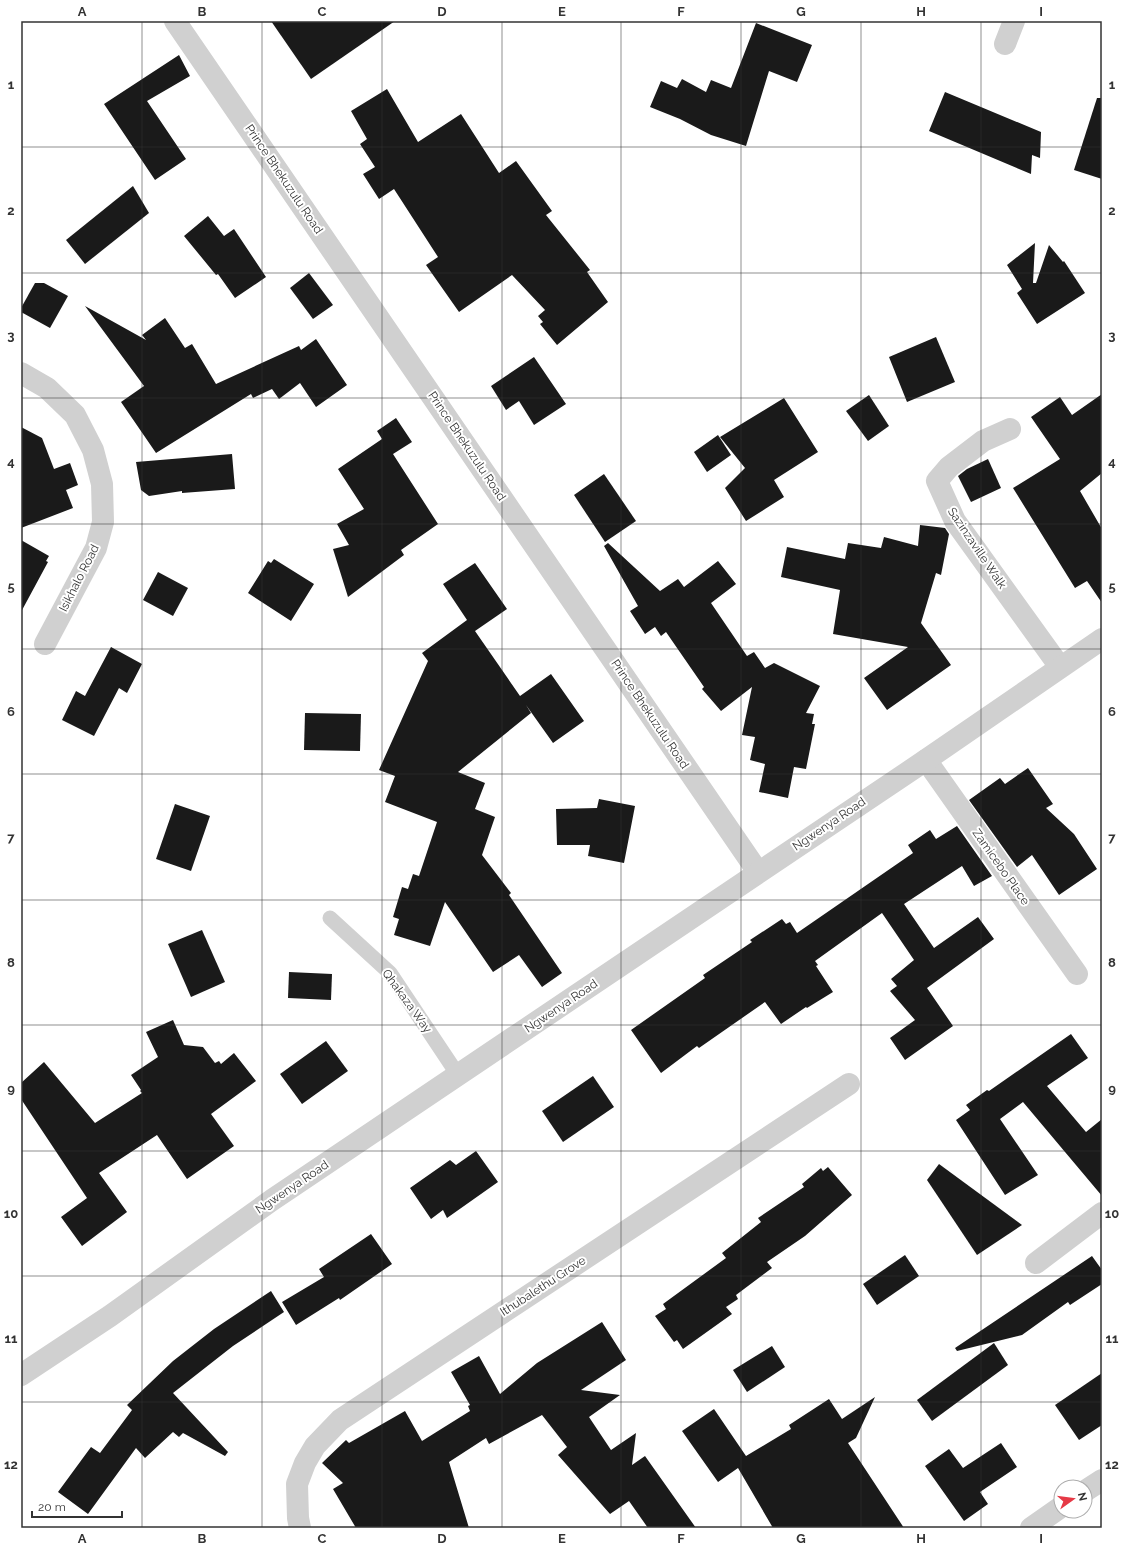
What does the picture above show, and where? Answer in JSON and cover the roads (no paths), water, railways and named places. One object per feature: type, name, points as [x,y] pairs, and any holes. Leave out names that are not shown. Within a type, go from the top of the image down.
[{"type":"street","name":"Prince Bhekuzulu Road","points":[[175,21],[758,872]]},
{"type":"street","points":[[1005,44],[1014,21]]},
{"type":"street","name":"Isikhalo Road","points":[[21,373],[47,388],[75,415],[93,450],[102,484],[103,522],[96,548],[45,644]]},
{"type":"street","name":"Sazinzaville Walk","points":[[1010,429],[984,441],[948,467],[937,481],[955,520],[1060,667]]},
{"type":"street","name":"Ngwenya Road","points":[[21,1375],[110,1316],[278,1196],[926,760],[1102,639]]},
{"type":"street","name":"Zamicebo Place","points":[[926,760],[1077,974]]},
{"type":"street","name":"Ithubalethu Grove","points":[[300,1528],[298,1518],[297,1484],[305,1463],[315,1446],[340,1420],[849,1084]]},
{"type":"street","points":[[1036,1263],[1102,1213]]},
{"type":"street","points":[[1093,1486],[1102,1480]]},
{"type":"street","points":[[1031,1528],[1053,1513]]},
{"type":"lane","name":"Qhakaza Way","points":[[330,918],[390,974],[458,1075]]}]
